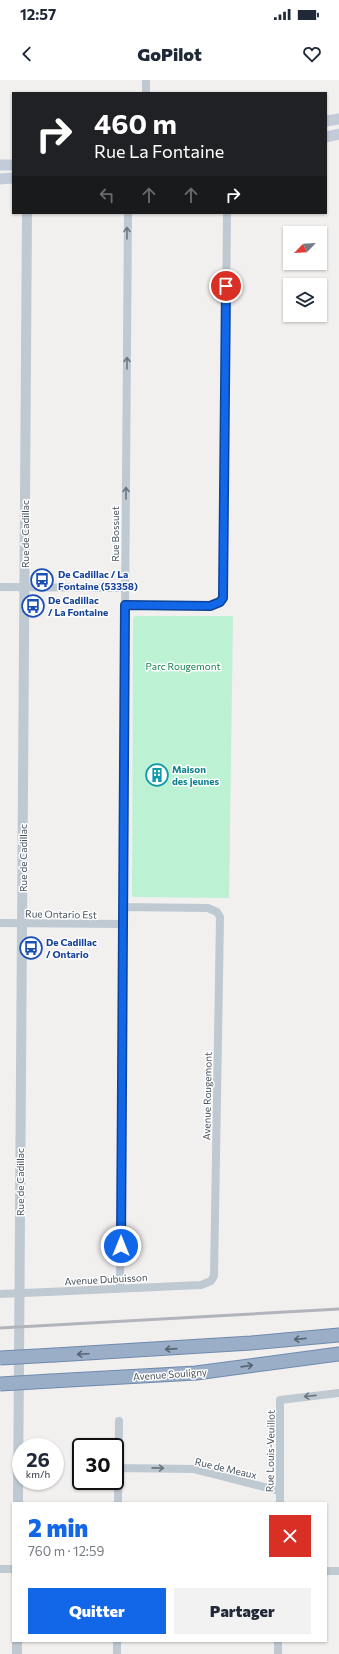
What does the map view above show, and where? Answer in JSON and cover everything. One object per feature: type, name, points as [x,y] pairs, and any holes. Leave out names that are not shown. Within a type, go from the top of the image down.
[{"type":"highway","points":[[0,1358],[252,1343],[339,1334]]},
{"type":"highway","name":"Avenue Souligny","points":[[0,1384],[196,1373],[339,1354]]},
{"type":"main road","points":[[327,121],[339,119]]},
{"type":"main road","points":[[327,137],[339,134]]},
{"type":"main road","points":[[0,165],[12,164]]},
{"type":"main road","points":[[0,179],[12,178]]},
{"type":"street","points":[[146,80],[146,92]]},
{"type":"street","name":"Rue de Cadillac","points":[[18,1502],[27,214]]},
{"type":"street","name":"Rue Bossuet","points":[[120,1288],[128,214]]},
{"type":"street","points":[[125,605],[210,606],[220,602],[223,594],[227,214]]},
{"type":"street","points":[[0,587],[125,588]]},
{"type":"street","name":"Avenue Rougemont","points":[[122,907],[208,908],[217,912],[220,917],[215,1270],[211,1281]]},
{"type":"street","name":"Rue Ontario Est","points":[[0,923],[122,924]]},
{"type":"street","name":"Avenue Dubuisson","points":[[0,1294],[201,1285],[211,1281]]},
{"type":"street","name":"Rue Louis-Veuillot","points":[[280,1502],[280,1400],[339,1393]]},
{"type":"street","points":[[119,1421],[119,1438]]},
{"type":"street","name":"Rue de Meaux","points":[[124,1468],[194,1469],[280,1491]]},
{"type":"street","points":[[118,1490],[118,1502]]},
{"type":"street","points":[[0,1569],[12,1569]]},
{"type":"street","points":[[327,1571],[339,1571]]},
{"type":"street","points":[[17,1642],[17,1654]]},
{"type":"street","points":[[117,1642],[117,1654]]},
{"type":"street","points":[[278,1642],[278,1654]]},
{"type":"green space","name":"Parc Rougemont","points":[[135,616],[233,616],[229,898],[132,896],[133,619]]},
{"type":"railway","points":[[0,1328],[339,1309]]},
{"type":"place","name":"De Cadillac / La Fontaine (53358)","points":[[42,580]]},
{"type":"place","name":"De Cadillac / La Fontaine","points":[[33,606]]},
{"type":"place","name":"Maison des jeunes","points":[[157,775]]},
{"type":"place","name":"De Cadillac / Ontario","points":[[31,948]]},
{"type":"route","points":[[121,1246],[125,605],[210,606],[216,605],[223,598],[226,286]]}]
